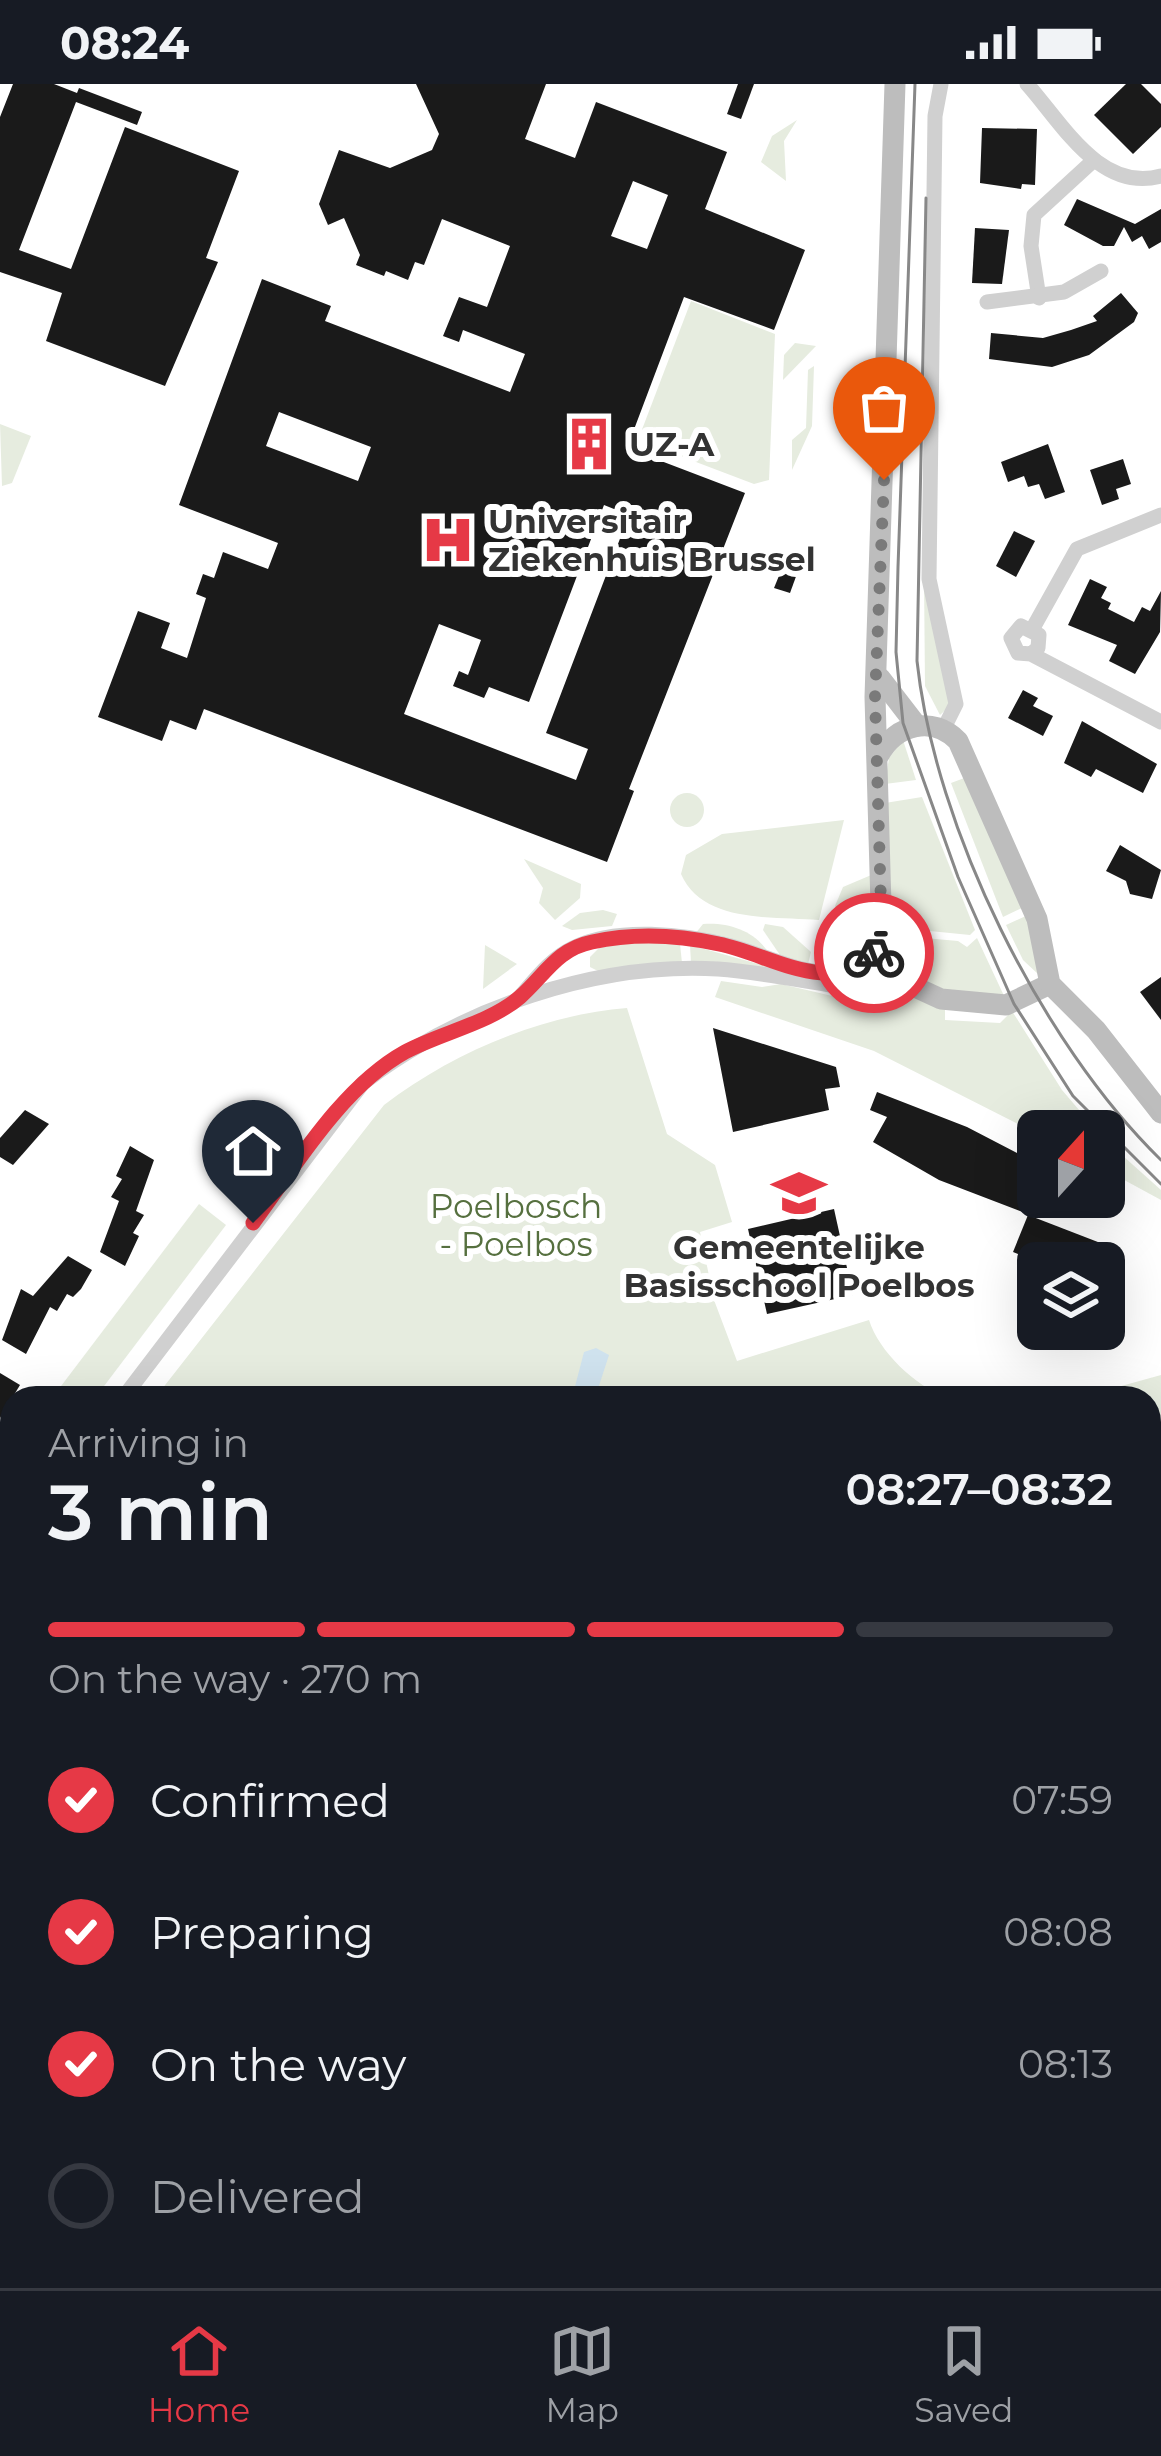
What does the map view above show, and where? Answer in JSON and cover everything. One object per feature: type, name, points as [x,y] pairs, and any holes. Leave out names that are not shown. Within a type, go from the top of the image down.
[{"type":"street","points":[[895,84],[880,677],[882,940],[913,990]]},
{"type":"street","points":[[941,84],[935,116],[929,579],[956,704],[944,728]]},
{"type":"street","points":[[1027,84],[1094,160],[1124,178],[1161,176]]},
{"type":"street","points":[[1039,298],[1031,246],[1034,215],[1094,160]]},
{"type":"street","points":[[987,302],[1039,298],[1101,272]]},
{"type":"street","points":[[1033,628],[1062,568],[1077,549],[1161,515]]},
{"type":"street","points":[[1031,654],[1040,639],[1033,628],[1021,626],[1011,638],[1014,650],[1031,654],[1161,722]]},
{"type":"street","points":[[880,677],[917,726]]},
{"type":"street","points":[[879,755],[891,738],[917,726],[944,728],[963,749],[1032,908],[1051,985],[1096,1030],[1161,1113]]},
{"type":"street","points":[[519,998],[553,961],[592,942],[662,936],[713,942],[827,974],[858,966],[882,940]]},
{"type":"street","points":[[132,1386],[363,1083],[401,1054],[519,998],[639,972],[687,969],[913,990],[953,1001],[1006,1005],[1051,985]]},
{"type":"street","points":[[280,1186],[259,1167],[262,1145],[285,1138],[306,1154]]},
{"type":"green space","points":[[797,120],[784,141],[786,181],[761,162],[772,136]]},
{"type":"green space","points":[[691,301],[775,334],[769,480],[754,484],[638,440]]},
{"type":"green space","points":[[795,343],[816,346],[783,380],[784,355]]},
{"type":"green space","points":[[814,366],[812,426],[792,470],[792,440],[806,428],[808,370]]},
{"type":"green space","points":[[0,424],[31,436],[12,483],[2,486]]},
{"type":"green space","points":[[924,578],[951,705],[940,715],[925,686]]},
{"type":"green space","points":[[903,740],[916,780],[885,784],[889,758]]},
{"type":"green space","points":[[967,777],[1024,907],[1003,917],[951,783]]},
{"type":"green space","points":[[687,793],[699,798],[704,810],[699,822],[687,827],[675,822],[670,810],[675,798]]},
{"type":"green space","points":[[922,797],[975,930],[970,935],[890,927],[885,803]]},
{"type":"green space","points":[[844,820],[819,920],[722,909],[705,902],[681,874],[686,855],[722,834]]},
{"type":"green space","points":[[524,859],[581,884],[580,898],[555,920],[539,903],[543,888]]},
{"type":"green space","points":[[876,873],[876,925],[842,921],[835,906],[843,887]]},
{"type":"green space","points":[[603,910],[617,914],[612,926],[572,930],[562,926],[580,913]]},
{"type":"green space","points":[[1028,915],[1039,975],[1023,960],[1006,925]]},
{"type":"green space","points":[[703,924],[739,929],[768,952],[695,934]]},
{"type":"green space","points":[[765,924],[783,927],[811,952],[808,964],[782,958],[763,930]]},
{"type":"green space","points":[[829,929],[875,933],[845,964],[820,966]]},
{"type":"green space","points":[[891,935],[958,941],[967,947],[977,938],[1005,998],[959,995],[913,977]]},
{"type":"green space","points":[[680,944],[682,963],[602,973],[590,967],[590,957],[600,947]]},
{"type":"green space","points":[[485,945],[517,964],[483,989]]},
{"type":"green space","points":[[690,945],[773,968],[691,963]]},
{"type":"green space","points":[[721,981],[762,987],[781,984],[858,1002],[878,1001],[893,992],[945,1007],[945,1020],[1000,1023],[1012,1011],[1079,1110],[1017,1110],[1017,1123],[874,1051],[715,997]]},
{"type":"green space","name":"Poelbosch - Poelbos","points":[[627,1008],[667,1134],[715,1165],[732,1222],[700,1232],[714,1300],[737,1361],[869,1320],[881,1344],[924,1386],[164,1386],[384,1105],[439,1068],[500,1039],[595,1012]]},
{"type":"green space","points":[[1125,1158],[1161,1190],[1161,1200],[1125,1180]]},
{"type":"green space","points":[[199,1204],[226,1225],[104,1386],[61,1386]]},
{"type":"green space","points":[[1161,1375],[1161,1386],[1121,1386]]},
{"type":"water","points":[[596,1348],[609,1355],[599,1386],[575,1386],[584,1352]]},
{"type":"building","points":[[13,84],[54,84],[77,93],[79,88],[142,112],[137,125],[76,102],[19,250],[71,269],[125,127],[239,171],[206,258],[218,262],[165,386],[46,341],[62,293],[0,272],[0,117]]},
{"type":"building","name":"Universitair Ziekenhuis Brussel","points":[[416,84],[546,84],[525,139],[575,158],[596,102],[727,152],[705,209],[805,250],[774,330],[684,297],[627,448],[745,493],[629,789],[634,791],[607,862],[204,709],[196,730],[170,720],[162,741],[98,717],[138,611],[170,623],[161,648],[187,658],[206,598],[196,594],[203,574],[214,578],[223,552],[268,569],[278,543],[179,505],[262,279],[331,306],[325,321],[510,392],[525,354],[463,330],[459,342],[443,336],[459,297],[487,307],[510,246],[442,219],[424,265],[415,262],[408,280],[386,271],[384,276],[356,265],[360,255],[344,218],[328,225],[319,204],[339,150],[390,168],[432,150],[439,134]],"holes":[[[633,181],[668,195],[647,249],[611,236]],[[279,412],[371,447],[358,481],[266,446]],[[604,505],[629,515],[546,733],[588,749],[576,780],[404,714],[439,624],[481,640],[468,675],[459,671],[453,686],[484,698],[489,687],[529,702]]]},
{"type":"building","points":[[738,84],[754,84],[741,119],[727,114]]},
{"type":"building","points":[[1126,84],[1141,84],[1161,104],[1161,127],[1133,154],[1094,115]]},
{"type":"building","points":[[982,128],[1037,129],[1035,185],[1022,184],[1021,189],[980,183]]},
{"type":"building","points":[[1077,199],[1135,224],[1161,209],[1161,242],[1149,249],[1142,236],[1132,242],[1124,227],[1114,246],[1103,246],[1064,225]]},
{"type":"building","points":[[975,228],[1009,230],[1002,284],[972,283]]},
{"type":"building","points":[[1121,293],[1138,313],[1134,322],[1089,355],[1052,367],[989,359],[991,333],[1043,338],[1071,330],[1097,321],[1093,316]]},
{"type":"building","points":[[1048,444],[1065,492],[1045,499],[1039,484],[1028,487],[1024,476],[1008,482],[1001,462]]},
{"type":"building","points":[[1123,459],[1131,484],[1116,489],[1119,499],[1102,505],[1090,470]]},
{"type":"building","points":[[1014,531],[1035,541],[1016,577],[996,566]]},
{"type":"building","points":[[783,566],[798,571],[790,593],[774,588]]},
{"type":"building","points":[[1090,579],[1107,587],[1101,598],[1111,603],[1108,609],[1134,622],[1142,607],[1150,611],[1161,591],[1160,632],[1135,674],[1109,661],[1117,645],[1068,625]]},
{"type":"building","points":[[1023,690],[1038,698],[1033,706],[1053,716],[1043,736],[1008,718]]},
{"type":"building","points":[[1082,721],[1157,764],[1143,793],[1096,769],[1091,777],[1064,763]]},
{"type":"building","points":[[1120,845],[1161,870],[1152,899],[1130,894],[1126,881],[1106,871]]},
{"type":"building","points":[[1161,977],[1161,1020],[1140,992]]},
{"type":"building","points":[[713,1028],[836,1067],[840,1087],[825,1089],[829,1110],[733,1132]]},
{"type":"building","points":[[877,1092],[967,1127],[1017,1153],[1017,1210],[939,1180],[873,1142],[887,1117],[870,1110]]},
{"type":"building","points":[[25,1110],[49,1124],[13,1165],[0,1157],[0,1138]]},
{"type":"building","points":[[130,1146],[154,1160],[136,1211],[144,1215],[133,1233],[139,1236],[125,1266],[100,1252],[119,1201],[111,1197],[122,1179],[116,1176]]},
{"type":"building","points":[[834,1209],[853,1295],[767,1314],[748,1229]]},
{"type":"building","points":[[1027,1218],[1036,1218],[1098,1242],[1017,1242]]},
{"type":"building","points":[[68,1256],[92,1270],[81,1289],[73,1297],[67,1294],[57,1311],[50,1307],[26,1354],[2,1340],[21,1289],[33,1296]]},
{"type":"building","points":[[0,1373],[20,1385],[19,1386],[0,1386]]},
{"type":"tram line","points":[[915,84],[896,652],[903,723],[958,877],[1014,1004],[1073,1096],[1161,1184]]},
{"type":"tram line","points":[[926,198],[917,661],[928,726],[970,861],[1036,995],[1117,1112],[1161,1160]]},
{"type":"way so far","points":[[874,953],[882,940],[875,697],[880,677],[884,480]]},
{"type":"place","name":"UZ-A","points":[[589,444]]},
{"type":"place","name":"Universitair Ziekenhuis Brussel","points":[[448,540]]},
{"type":"place","name":"Gemeentelijke Basisschool Poelbos","points":[[799,1193]]},
{"type":"route","points":[[253,1223],[363,1083],[401,1054],[519,998],[546,968],[573,948],[612,939],[662,936],[713,942],[784,966],[827,974],[851,970],[874,953]]}]
